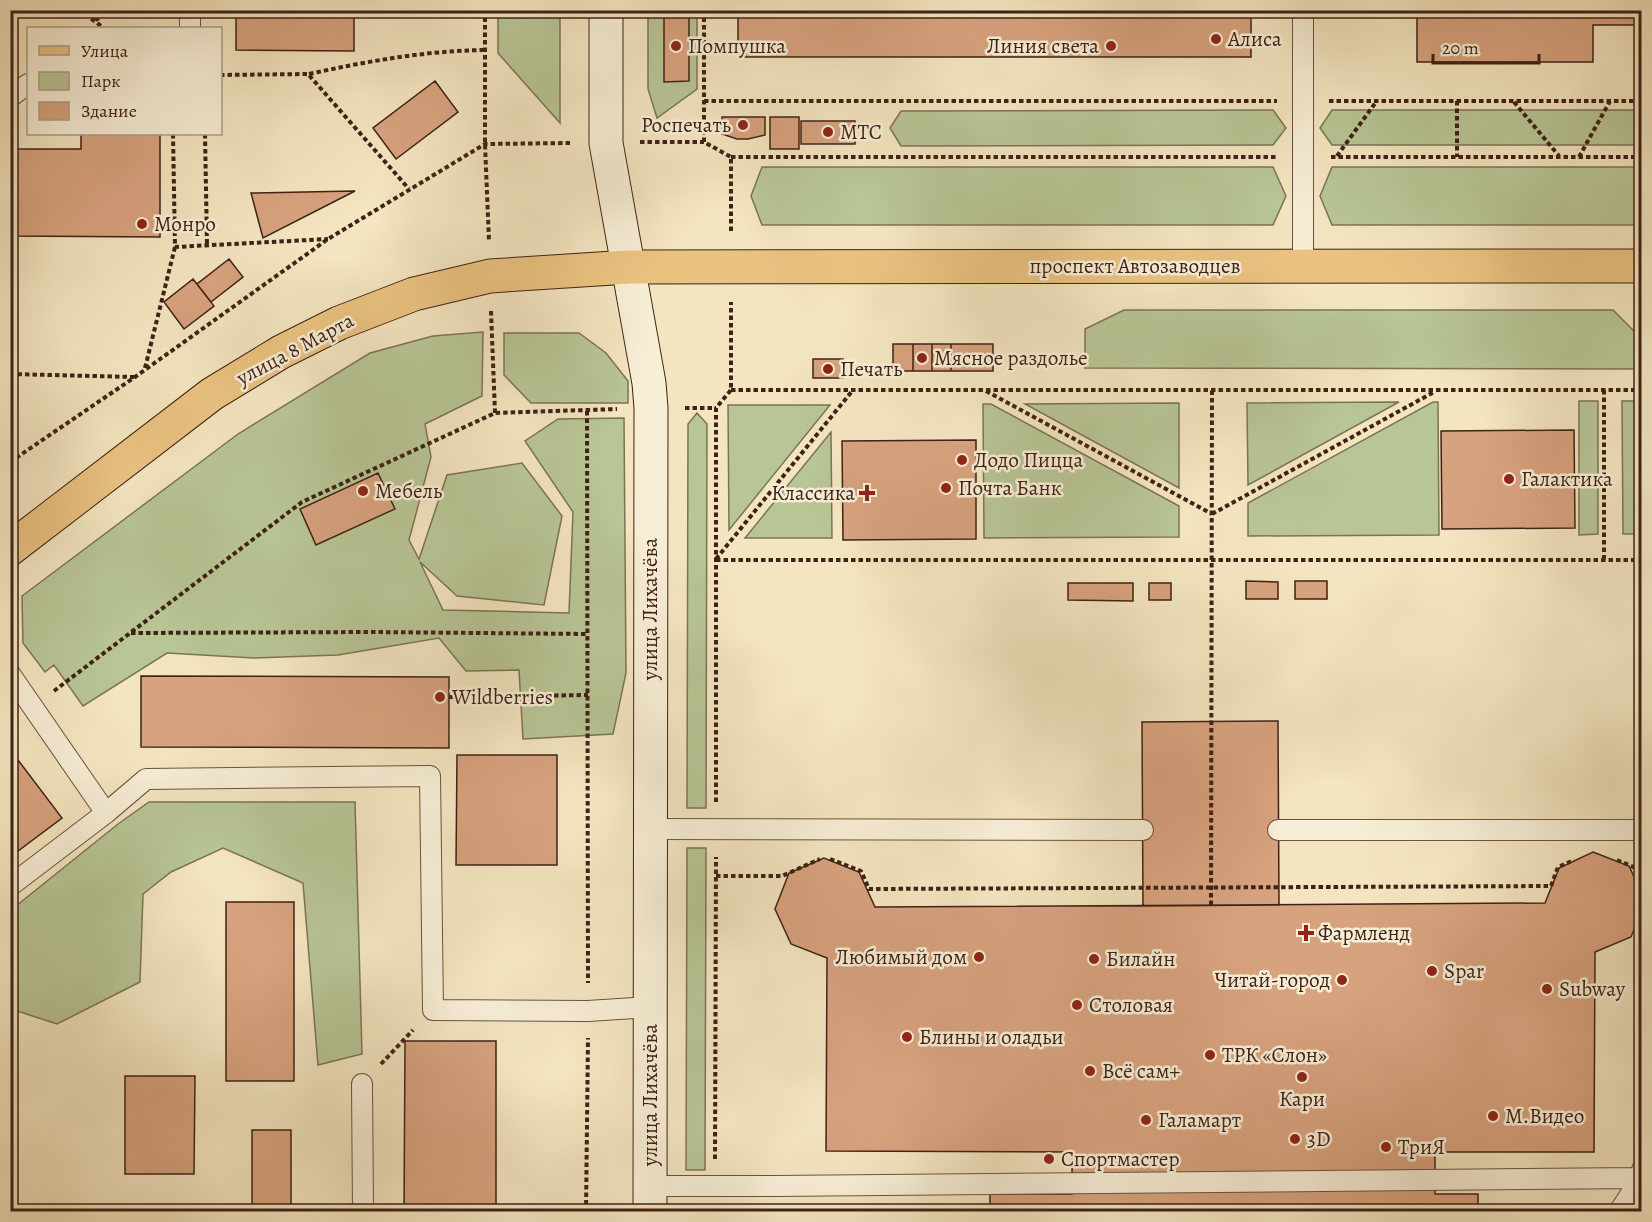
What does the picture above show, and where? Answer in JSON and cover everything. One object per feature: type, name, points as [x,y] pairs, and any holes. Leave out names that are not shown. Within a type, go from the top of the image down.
[{"type":"main road","name":"улица Лихачёва","points":[[606,10],[606,143],[649,383],[651,408],[650,1199]]},
{"type":"main road","name":"проспект Автозаводцев","points":[[629,267],[1641,266]]},
{"type":"main road","name":"улица 8 Марта","points":[[10,549],[212,394],[281,352],[339,323],[414,294],[490,276],[629,267]]},
{"type":"lane","points":[[190,10],[190,27]]},
{"type":"lane","points":[[1304,10],[1304,266]]},
{"type":"lane","points":[[10,97],[27,85]]},
{"type":"lane","points":[[10,674],[106,813]]},
{"type":"lane","points":[[10,886],[106,813],[146,779],[430,776],[433,1010],[588,1011],[650,1008]]},
{"type":"lane","points":[[650,829],[1143,830]]},
{"type":"lane","points":[[1278,830],[1641,830]]},
{"type":"lane","points":[[362,1084],[363,1212]]},
{"type":"lane","points":[[650,1199],[775,1186],[1641,1174]]},
{"type":"lane","points":[[1619,1212],[1641,1174]]},
{"type":"path","points":[[79,10],[102,27]]},
{"type":"path","points":[[93,10],[102,27]]},
{"type":"path","points":[[485,10],[485,144],[495,413]]},
{"type":"path","points":[[704,10],[704,142]]},
{"type":"path","points":[[222,75],[308,74],[374,60],[445,51],[485,50]]},
{"type":"path","points":[[308,74],[409,189]]},
{"type":"path","points":[[704,101],[1641,101]]},
{"type":"path","points":[[1337,157],[1377,101]]},
{"type":"path","points":[[1457,101],[1457,157]]},
{"type":"path","points":[[1514,101],[1559,157]]},
{"type":"path","points":[[1579,157],[1610,101]]},
{"type":"path","points":[[145,370],[175,247],[173,135]]},
{"type":"path","points":[[205,135],[207,245]]},
{"type":"path","points":[[10,462],[145,370],[328,239],[485,144],[704,142],[730,157],[1641,157]]},
{"type":"path","points":[[730,157],[730,390],[1641,390]]},
{"type":"path","points":[[175,247],[328,239]]},
{"type":"path","points":[[10,374],[135,377]]},
{"type":"path","points":[[854,390],[716,560],[1641,560]]},
{"type":"path","points":[[984,390],[1212,514]]},
{"type":"path","points":[[1211,905],[1212,390]]},
{"type":"path","points":[[1212,514],[1437,390]]},
{"type":"path","points":[[1604,390],[1604,560]]},
{"type":"path","points":[[33,707],[302,502],[495,413],[716,408]]},
{"type":"path","points":[[586,1212],[587,411]]},
{"type":"path","points":[[130,633],[587,634]]},
{"type":"path","points":[[449,697],[588,695]]},
{"type":"path","points":[[716,876],[782,876],[824,857],[861,871],[869,889],[1551,886],[1558,867],[1576,859]]},
{"type":"path","points":[[1615,860],[1641,868]]},
{"type":"path","points":[[362,1084],[433,1010]]},
{"type":"green space","points":[[498,11],[560,11],[560,123],[498,53]]},
{"type":"green space","points":[[652,11],[697,11],[697,89],[657,118],[648,89],[648,18]]},
{"type":"green space","points":[[1273,110],[1286,128],[1273,145],[901,146],[890,128],[901,111]]},
{"type":"green space","points":[[1332,110],[1641,110],[1641,145],[1332,145],[1320,128]]},
{"type":"green space","points":[[762,167],[1273,167],[1286,196],[1273,225],[762,225],[751,196]]},
{"type":"green space","points":[[1332,167],[1641,167],[1641,225],[1332,225],[1320,196]]},
{"type":"green space","points":[[1124,310],[1613,310],[1641,338],[1641,369],[1085,368],[1085,329]]},
{"type":"green space","points":[[483,332],[482,396],[425,424],[431,457],[409,540],[419,559],[447,475],[522,463],[562,516],[544,605],[457,596],[420,562],[443,610],[569,613],[573,512],[525,441],[558,419],[624,418],[626,673],[613,734],[523,739],[519,670],[466,671],[439,638],[338,655],[254,658],[167,653],[83,706],[54,665],[45,672],[23,643],[22,596],[238,434],[370,353],[433,336]]},
{"type":"green space","points":[[504,333],[579,333],[606,353],[628,381],[628,403],[531,403],[504,375]]},
{"type":"green space","points":[[1579,401],[1598,401],[1598,534],[1579,535]]},
{"type":"green space","points":[[1622,401],[1641,401],[1641,534],[1623,534]]},
{"type":"green space","points":[[1399,402],[1248,485],[1247,403]]},
{"type":"green space","points":[[1433,402],[1438,402],[1439,535],[1248,536],[1248,503]]},
{"type":"green space","points":[[1179,403],[1179,488],[1025,404]]},
{"type":"green space","points":[[983,404],[991,404],[1179,506],[1179,537],[984,538]]},
{"type":"green space","points":[[728,405],[830,405],[729,530]]},
{"type":"green space","points":[[697,413],[707,424],[706,808],[687,808],[688,424]]},
{"type":"green space","points":[[831,432],[832,538],[745,538]]},
{"type":"green space","points":[[149,802],[355,802],[362,1054],[318,1065],[303,883],[223,848],[171,872],[143,894],[140,982],[57,1024],[11,1009],[11,910]]},
{"type":"green space","points":[[687,848],[706,848],[705,1170],[686,1170]]},
{"type":"building","points":[[236,10],[354,10],[354,51],[236,50]]},
{"type":"building","name":"Помпушка","points":[[664,10],[689,10],[689,81],[664,82]]},
{"type":"building","points":[[738,10],[1251,10],[1251,57],[738,57]]},
{"type":"building","points":[[1452,10],[1642,10],[1642,25],[1593,25],[1593,62],[1417,62],[1417,15],[1452,15]]},
{"type":"building","points":[[435,81],[458,112],[396,159],[373,128]]},
{"type":"building","name":"Роспечать","points":[[722,117],[765,117],[765,135],[737,139],[722,134]]},
{"type":"building","points":[[770,117],[799,117],[799,149],[770,149]]},
{"type":"building","name":"МТС","points":[[801,121],[855,121],[855,144],[801,144]]},
{"type":"building","points":[[81,135],[160,135],[160,237],[10,236],[10,149],[81,149]]},
{"type":"building","points":[[355,191],[263,238],[251,193]]},
{"type":"building","points":[[229,259],[243,277],[211,302],[197,284]]},
{"type":"building","points":[[193,279],[214,306],[184,329],[164,302]]},
{"type":"building","points":[[893,344],[913,344],[913,371],[893,371]]},
{"type":"building","name":"Мясное раздолье","points":[[913,344],[932,344],[932,371],[913,371]]},
{"type":"building","points":[[932,344],[951,344],[951,371],[932,371]]},
{"type":"building","points":[[951,344],[993,344],[993,371],[951,371]]},
{"type":"building","name":"Печать","points":[[813,359],[843,359],[843,378],[813,378]]},
{"type":"building","points":[[1574,430],[1575,528],[1442,529],[1441,431]]},
{"type":"building","points":[[976,440],[976,539],[843,540],[842,441]]},
{"type":"building","name":"Мебель","points":[[378,473],[395,509],[316,545],[300,509]]},
{"type":"building","points":[[1246,581],[1278,582],[1278,599],[1246,599]]},
{"type":"building","points":[[1295,581],[1327,581],[1327,599],[1295,599]]},
{"type":"building","points":[[1068,583],[1133,583],[1133,601],[1068,600]]},
{"type":"building","points":[[1149,583],[1171,583],[1171,600],[1149,600]]},
{"type":"building","points":[[141,676],[449,677],[449,748],[141,747]]},
{"type":"building","points":[[1278,721],[1279,905],[1143,906],[1142,722]]},
{"type":"building","points":[[457,755],[557,755],[557,865],[456,865]]},
{"type":"building","points":[[18,760],[62,818],[10,857],[10,765]]},
{"type":"building","name":"ТРК «Слон»","points":[[1593,852],[1629,866],[1642,894],[1642,910],[1631,937],[1595,952],[1594,1152],[1435,1152],[1435,1194],[1478,1194],[1478,1212],[990,1212],[990,1194],[1072,1194],[1072,1152],[826,1151],[827,958],[791,944],[775,909],[789,873],[824,858],[859,872],[875,907],[1545,903],[1559,868]]},
{"type":"building","points":[[226,902],[294,902],[294,1081],[226,1081]]},
{"type":"building","points":[[405,1041],[496,1041],[496,1212],[404,1212]]},
{"type":"building","points":[[125,1076],[195,1076],[194,1174],[125,1174]]},
{"type":"building","points":[[252,1130],[291,1130],[291,1212],[252,1212]]},
{"type":"place","name":"Алиса","points":[[1216,39]]},
{"type":"place","name":"Помпушка","points":[[676,46]]},
{"type":"place","name":"Линия света","points":[[1111,46]]},
{"type":"place","name":"Роспечать","points":[[743,125]]},
{"type":"place","name":"МТС","points":[[828,132]]},
{"type":"place","name":"Монро","points":[[142,224]]},
{"type":"place","name":"Мясное раздолье","points":[[922,358]]},
{"type":"place","name":"Печать","points":[[828,369]]},
{"type":"place","name":"Додо Пицца","points":[[962,460]]},
{"type":"place","name":"Галактика","points":[[1509,479]]},
{"type":"place","name":"Почта Банк","points":[[946,488]]},
{"type":"place","name":"Мебель","points":[[363,491]]},
{"type":"place","name":"Классика","points":[[867,493]]},
{"type":"place","name":"Wildberries","points":[[440,697]]},
{"type":"place","name":"Фармленд","points":[[1306,933]]},
{"type":"place","name":"Любимый дом","points":[[979,957]]},
{"type":"place","name":"Билайн","points":[[1094,959]]},
{"type":"place","name":"Spar","points":[[1432,971]]},
{"type":"place","name":"Читай-город","points":[[1342,980]]},
{"type":"place","name":"Subway","points":[[1547,989]]},
{"type":"place","name":"Столовая","points":[[1077,1005]]},
{"type":"place","name":"Блины и оладьи","points":[[907,1037]]},
{"type":"place","name":"ТРК «Слон»","points":[[1210,1055]]},
{"type":"place","name":"Всё сам+","points":[[1090,1071]]},
{"type":"place","name":"Кари","points":[[1302,1077]]},
{"type":"place","name":"М.Видео","points":[[1493,1116]]},
{"type":"place","name":"Галамарт","points":[[1146,1120]]},
{"type":"place","name":"3D","points":[[1295,1139]]},
{"type":"place","name":"ТриЯ","points":[[1386,1147]]},
{"type":"place","name":"Спортмастер","points":[[1049,1159]]}]
